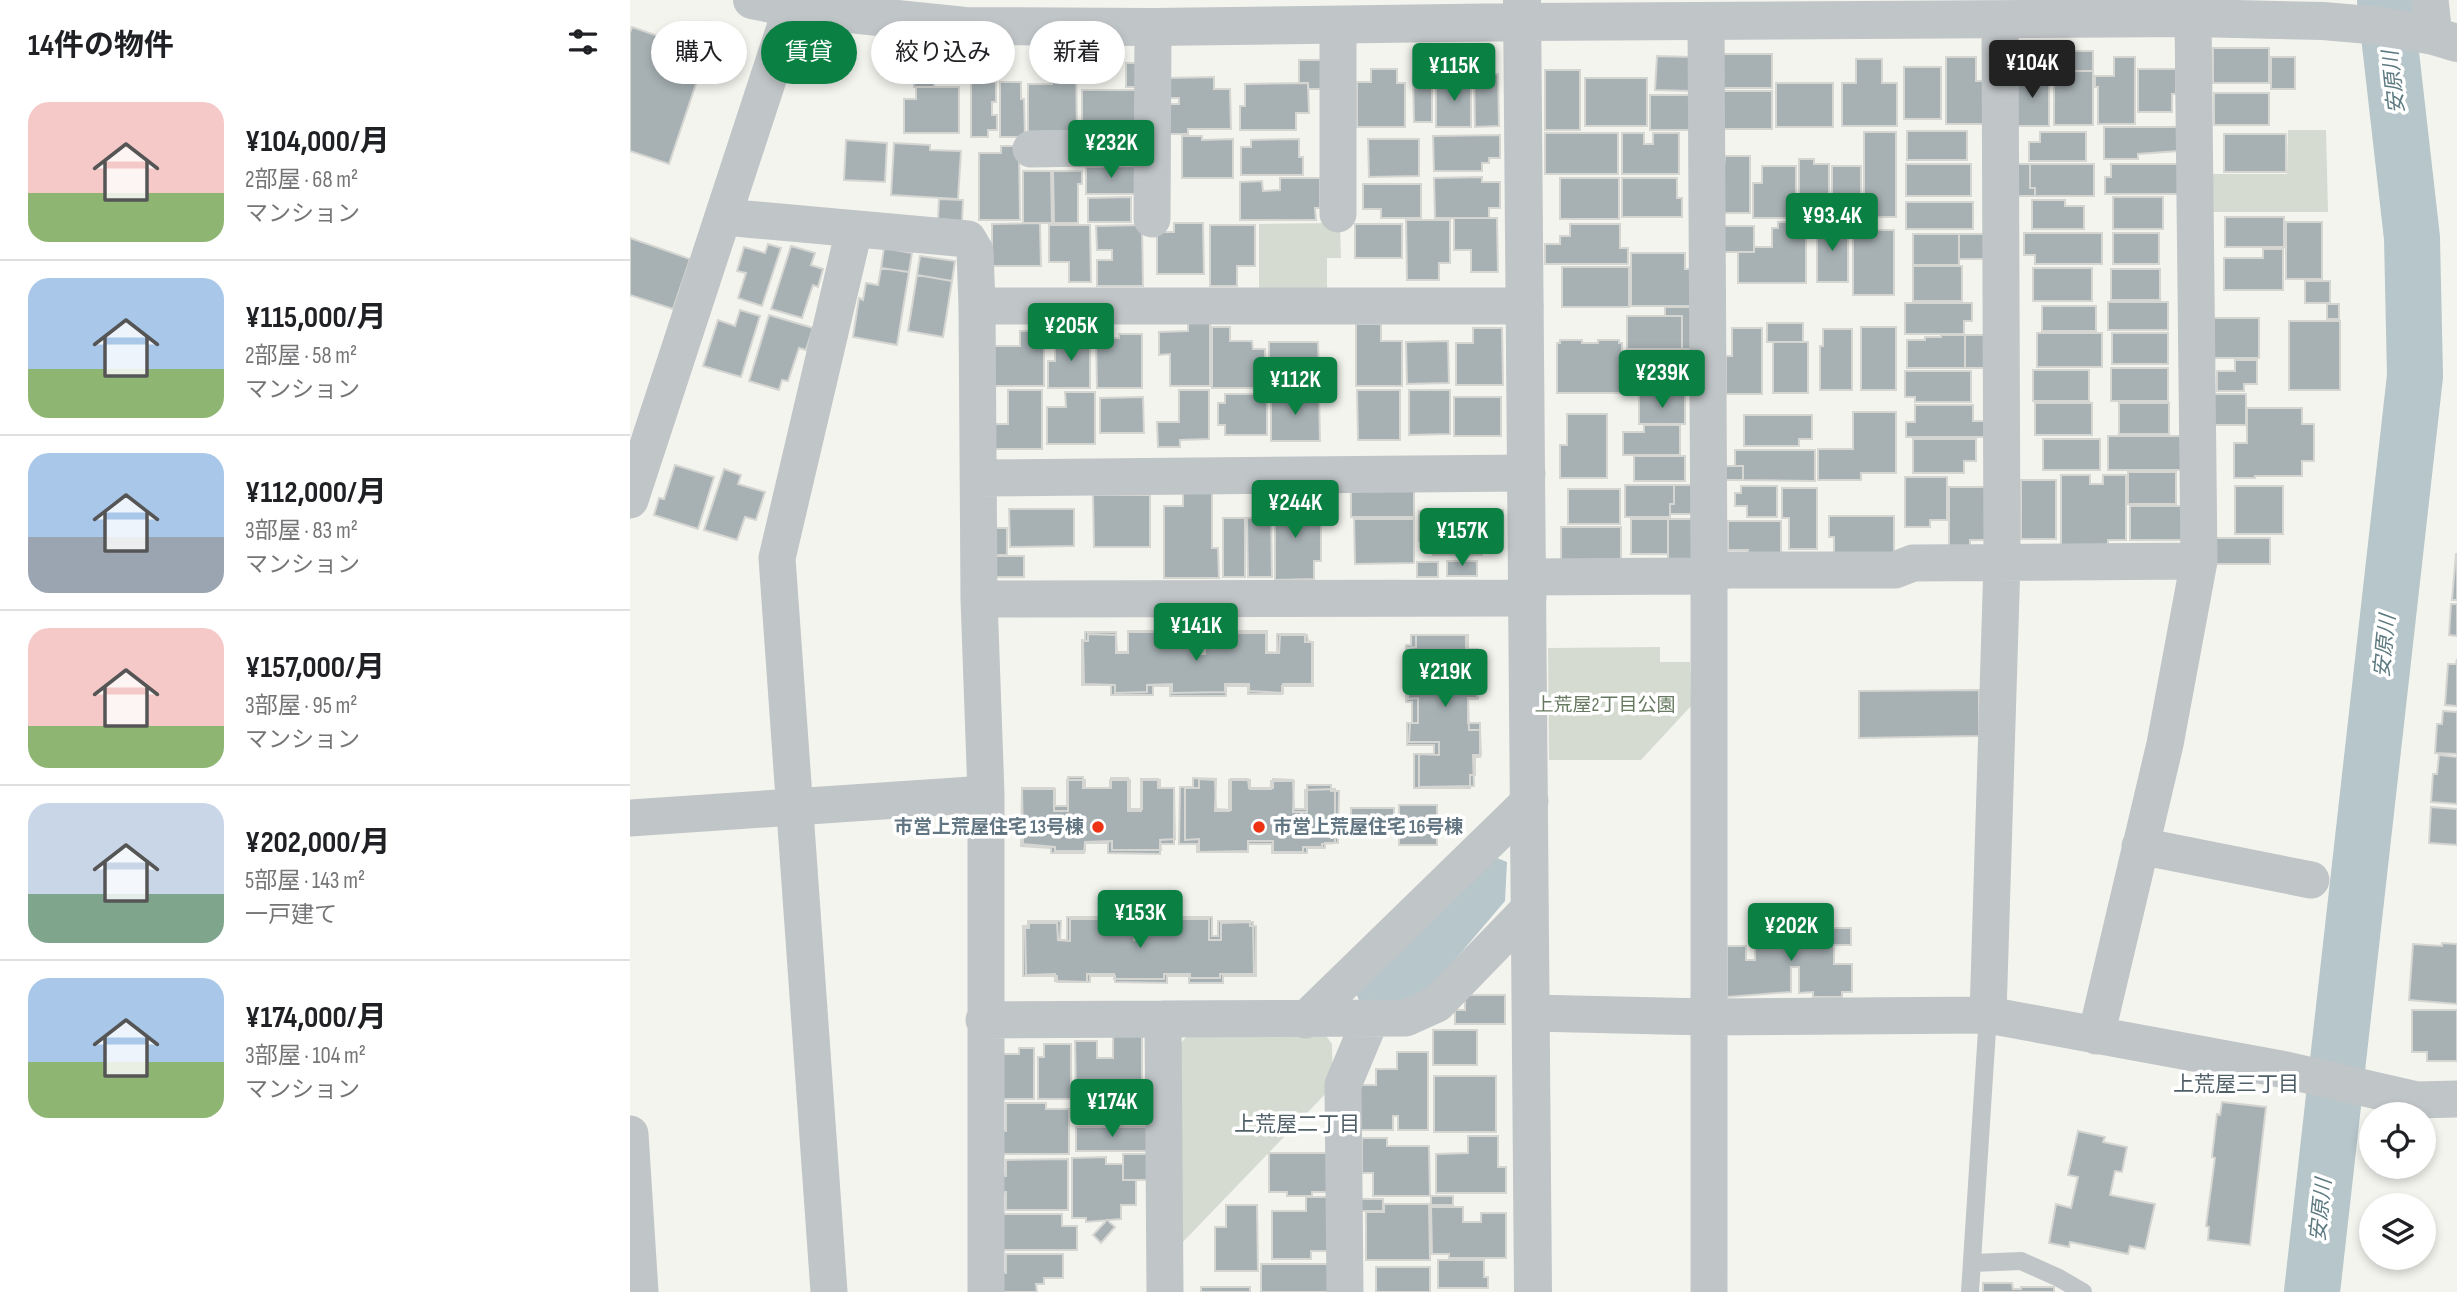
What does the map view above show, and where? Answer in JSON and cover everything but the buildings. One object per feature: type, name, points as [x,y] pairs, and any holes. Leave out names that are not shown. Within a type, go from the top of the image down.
[{"type":"street","points":[[752,0],[965,26],[1338,25],[1522,11],[1706,22],[2193,19],[2436,28]]},
{"type":"street","points":[[630,500],[793,4]]},
{"type":"street","points":[[1522,11],[1533,1292]]},
{"type":"street","points":[[2096,1036],[2165,744],[2199,561],[2193,19]]},
{"type":"street","points":[[1988,1015],[2002,562],[2000,20]]},
{"type":"street","points":[[1706,22],[1709,1292]]},
{"type":"street","points":[[1338,25],[1338,214]]},
{"type":"street","points":[[1152,219],[1153,27]]},
{"type":"street","points":[[1031,149],[1152,147]]},
{"type":"street","points":[[723,217],[968,239],[975,251],[979,599],[986,794],[986,1292]]},
{"type":"street","points":[[829,1292],[777,558],[854,230]]},
{"type":"street","points":[[977,306],[1525,306]]},
{"type":"street","points":[[978,478],[1527,473]]},
{"type":"street","points":[[979,599],[1528,588],[1694,576],[1728,570],[1895,570],[1913,563],[2199,561]]},
{"type":"street","points":[[630,818],[986,794]]},
{"type":"street","points":[[1304,1020],[1530,801]]},
{"type":"street","points":[[2140,846],[2311,880]]},
{"type":"street","points":[[985,1020],[1406,1018],[1437,1004],[1530,908]]},
{"type":"street","points":[[1531,1013],[1708,1017],[1988,1015],[2293,1071],[2417,1100],[2457,1098]]},
{"type":"street","points":[[1345,1292],[1343,1085],[1371,1018]]},
{"type":"street","points":[[1163,1019],[1165,1292]]},
{"type":"street","points":[[630,1134],[640,1292]]},
{"type":"lane","points":[[1970,1292],[1988,1015]]},
{"type":"lane","points":[[1973,1264],[2021,1261],[2083,1292]]},
{"type":"green space","points":[[2288,130],[2326,130],[2328,212],[2206,212],[2206,174],[2287,174]]},
{"type":"green space","points":[[1340,223],[1341,258],[1327,258],[1327,289],[1259,289],[1259,224]]},
{"type":"green space","name":"上荒屋2丁目公園","points":[[1660,647],[1660,662],[1690,662],[1691,706],[1641,760],[1549,760],[1548,648]]},
{"type":"green space","points":[[1191,1032],[1324,1033],[1332,1044],[1333,1086],[1181,1244],[1180,1044]]},
{"type":"shaded area","points":[[1492,856],[1507,862],[1505,901],[1431,988],[1408,1004],[1360,1004],[1356,992]]},
{"type":"waterway","name":"安原川","points":[[2312,1292],[2415,376],[2412,238],[2385,0]]},
{"type":"place","name":"市営上荒屋住宅 13号棟","points":[[1098,827]]},
{"type":"place","name":"市営上荒屋住宅 16号棟","points":[[1259,827]]},
{"type":"district","name":"上荒屋三丁目","points":[[2236,1084]]},
{"type":"district","name":"上荒屋二丁目","points":[[1297,1124]]}]
